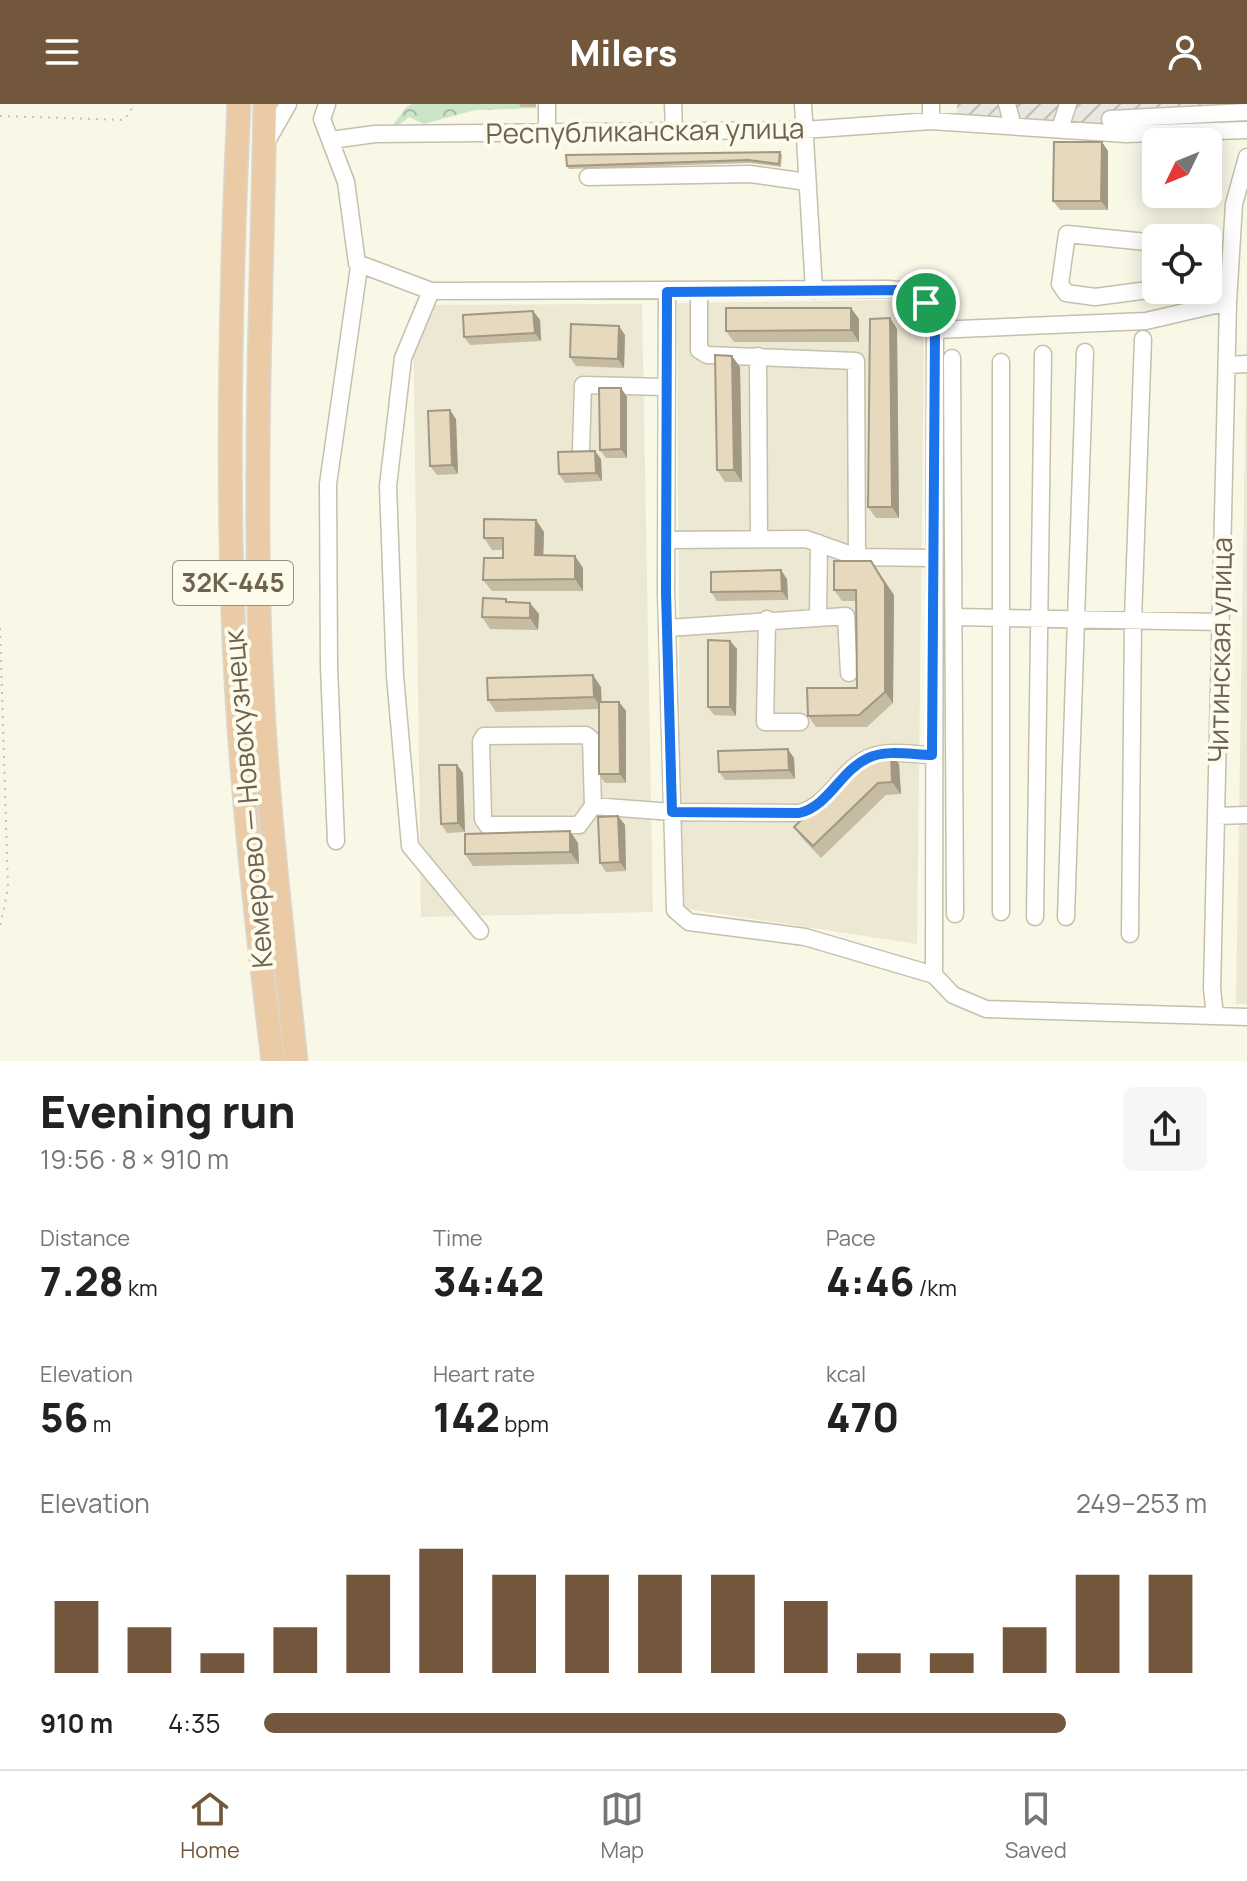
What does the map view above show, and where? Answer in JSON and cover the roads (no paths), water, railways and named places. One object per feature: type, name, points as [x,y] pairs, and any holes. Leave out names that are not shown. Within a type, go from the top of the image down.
[{"type":"highway","name":"Кемерово — Новокузнецк","points":[[265,104],[259,270],[259,609],[275,860],[296,1061]]},
{"type":"highway","name":"Кемерово — Новокузнецк","points":[[236,108],[233,614],[251,875],[273,1061]]},
{"type":"street","points":[[264,146],[288,104]]},
{"type":"street","points":[[327,104],[322,119],[346,182],[359,267],[328,494],[329,666],[336,841]]},
{"type":"street","points":[[547,104],[547,132]]},
{"type":"street","points":[[673,104],[674,130]]},
{"type":"street","points":[[803,104],[814,290]]},
{"type":"street","points":[[1007,104],[1013,126]]},
{"type":"street","points":[[1060,129],[1068,104]]},
{"type":"street","points":[[1110,119],[1174,111],[1247,112]]},
{"type":"street","name":"Республиканская улица","points":[[331,140],[375,134],[804,130],[931,112],[1013,126],[1060,129],[1110,119],[1247,130]]},
{"type":"street","name":"Читинская улица","points":[[1215,1016],[1212,988],[1228,302],[1247,157]]},
{"type":"street","points":[[588,177],[750,174],[807,182]]},
{"type":"street","points":[[1142,242],[1067,234],[1060,284],[1066,293],[1095,297],[1142,291]]},
{"type":"street","points":[[359,267],[431,291],[905,290],[926,303],[935,330],[932,558],[934,975]]},
{"type":"street","points":[[431,291],[403,358],[388,486],[395,676],[410,846],[480,931]]},
{"type":"street","points":[[699,291],[699,350],[707,355],[856,361],[857,557]]},
{"type":"street","points":[[667,292],[667,540],[673,903],[681,919],[805,937],[934,975],[953,995],[986,1009],[1247,1017]]},
{"type":"street","points":[[1095,297],[1098,324]]},
{"type":"street","points":[[935,330],[1146,321],[1228,302]]},
{"type":"street","points":[[1130,934],[1133,620],[1143,339]]},
{"type":"street","points":[[1066,917],[1085,352]]},
{"type":"street","points":[[1035,917],[1043,354]]},
{"type":"street","points":[[758,356],[759,539]]},
{"type":"street","points":[[952,358],[955,914]]},
{"type":"street","points":[[1001,362],[1001,912]]},
{"type":"street","points":[[1227,365],[1247,364]]},
{"type":"street","points":[[581,450],[583,385],[666,387]]},
{"type":"street","points":[[667,540],[806,539],[857,557],[932,558]]},
{"type":"street","points":[[818,617],[819,543]]},
{"type":"street","points":[[668,628],[846,616],[849,673]]},
{"type":"street","points":[[955,617],[1221,622]]},
{"type":"street","points":[[767,619],[765,722],[800,722]]},
{"type":"street","points":[[586,735],[591,739],[593,806],[579,825],[487,825],[483,819],[481,741],[484,736],[586,735]]},
{"type":"street","points":[[593,806],[672,812],[799,813],[813,810],[868,758],[883,754],[932,755]]},
{"type":"street","points":[[1216,816],[1247,815]]}]
